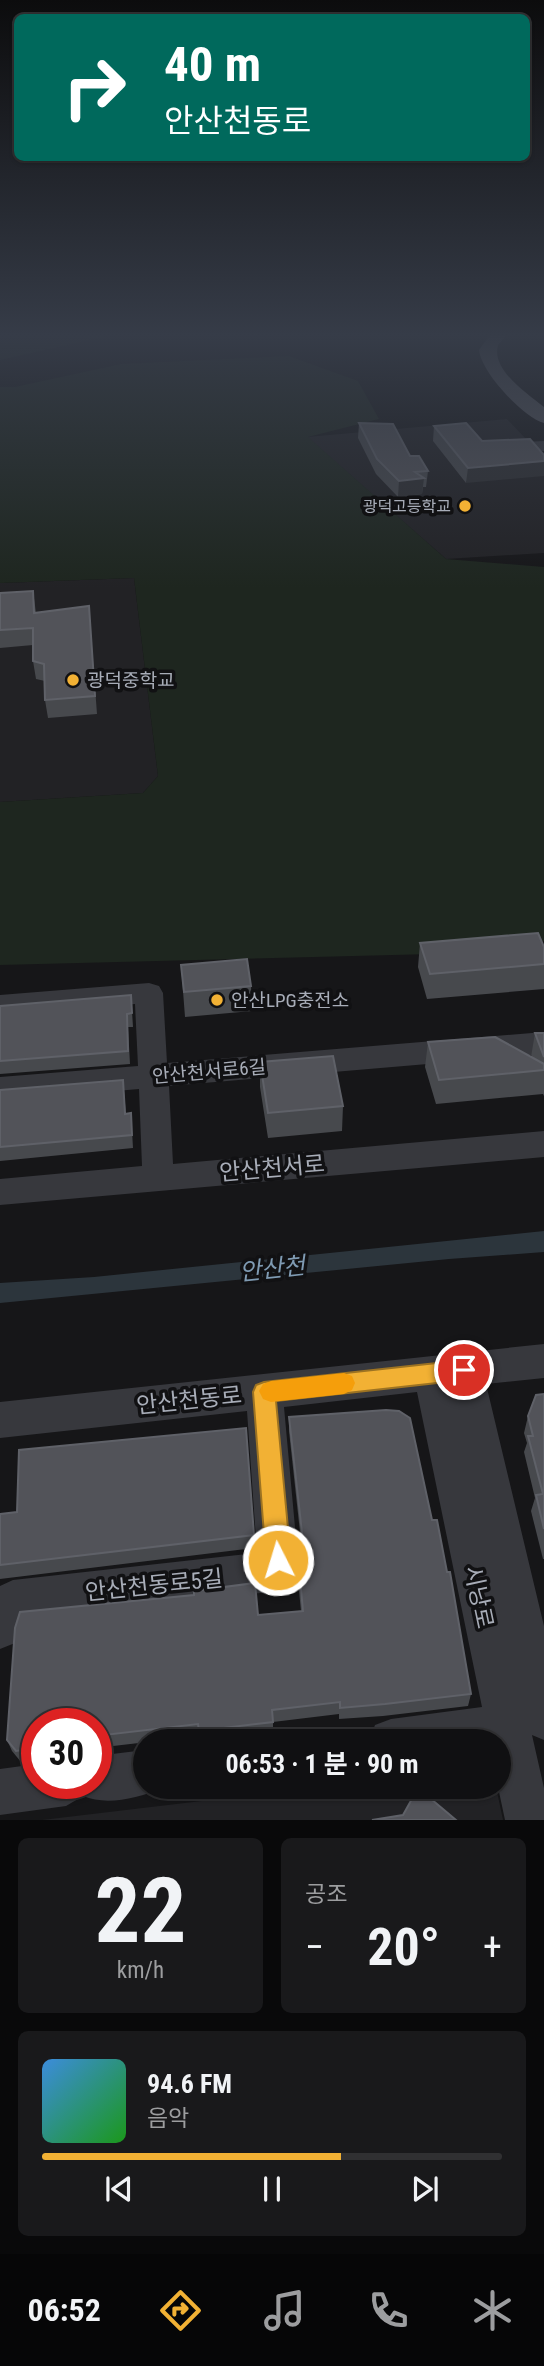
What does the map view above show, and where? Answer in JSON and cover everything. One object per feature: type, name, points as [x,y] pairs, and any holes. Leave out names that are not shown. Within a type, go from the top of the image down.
[{"type":"street","points":[[523,447],[544,446]]},
{"type":"street","points":[[0,1005],[149,992],[158,1177]]},
{"type":"street","name":"안산천서로6길","points":[[0,1088],[544,1043]]},
{"type":"street","name":"안산천서로","points":[[0,1192],[544,1144]]},
{"type":"street","name":"안산천동로","points":[[0,1420],[544,1361]]},
{"type":"street","name":"시낭로","points":[[448,1371],[525,1722],[528,1820]]},
{"type":"street","name":"안산천동로5길","points":[[0,1628],[1,1614],[13,1601],[269,1572],[278,1560],[264,1392]]},
{"type":"street","points":[[476,1729],[525,1722]]},
{"type":"street","points":[[112,1777],[133,1774]]},
{"type":"street","points":[[0,1792],[21,1789]]},
{"type":"shaded area","points":[[0,418],[378,418],[308,437],[446,559],[544,567],[544,941],[473,953],[0,965],[0,802],[143,793],[158,776],[134,578],[0,583]]},
{"type":"shaded area","name":"광덕고등학교","points":[[507,419],[544,458],[544,553],[446,559],[307,437]]},
{"type":"shaded area","name":"광덕중학교","points":[[134,578],[158,776],[143,793],[0,802],[0,583]]},
{"type":"shaded area","points":[[218,1799],[499,1799],[503,1820],[42,1820]]},
{"type":"water","name":"안산천","points":[[544,1231],[544,1252],[0,1303],[0,1283],[94,1277]]},
{"type":"building","points":[[359,423],[393,424],[410,456],[419,456],[428,471],[415,472],[424,478],[399,481],[377,459]]},
{"type":"building","points":[[466,423],[482,441],[530,439],[544,455],[544,461],[468,468],[434,426]]},
{"type":"building","points":[[33,591],[34,613],[89,606],[95,696],[45,700],[44,664],[33,661],[33,628],[0,630],[0,593]]},
{"type":"building","points":[[538,933],[544,947],[544,964],[430,974],[420,943]]},
{"type":"building","points":[[247,959],[251,986],[184,992],[181,965]]},
{"type":"building","points":[[131,995],[132,1013],[127,1014],[128,1051],[0,1061],[0,1006]]},
{"type":"building","points":[[535,1033],[544,1033],[544,1057]]},
{"type":"building","points":[[495,1037],[544,1064],[544,1070],[439,1080],[428,1042]]},
{"type":"building","points":[[333,1056],[343,1106],[268,1113],[260,1062]]},
{"type":"building","points":[[123,1080],[125,1114],[131,1113],[132,1135],[0,1147],[0,1090]]},
{"type":"building","points":[[544,1394],[544,1529],[536,1495],[543,1494],[528,1436],[533,1436],[528,1416],[536,1395]]},
{"type":"building","points":[[386,1410],[399,1411],[410,1418],[432,1520],[437,1520],[447,1572],[450,1572],[471,1694],[340,1708],[340,1702],[272,1710],[273,1722],[215,1729],[199,1729],[198,1724],[133,1729],[133,1732],[112,1734],[112,1708],[21,1708],[21,1750],[16,1751],[7,1740],[15,1628],[20,1612],[194,1595],[194,1591],[255,1583],[258,1615],[303,1611],[300,1578],[307,1577],[289,1417]]},
{"type":"building","points":[[246,1428],[254,1535],[0,1565],[0,1514],[17,1512],[19,1450]]},
{"type":"building","points":[[412,1799],[431,1799],[456,1820],[372,1820],[403,1815]]},
{"type":"slow traffic","points":[[271,1391],[344,1383]]},
{"type":"place","name":"광덕고등학교","points":[[465,506]]},
{"type":"place","name":"광덕중학교","points":[[73,680]]},
{"type":"place","name":"안산LPG충전소","points":[[217,1000]]},
{"type":"route","points":[[278,1560],[264,1392],[464,1370]]}]
